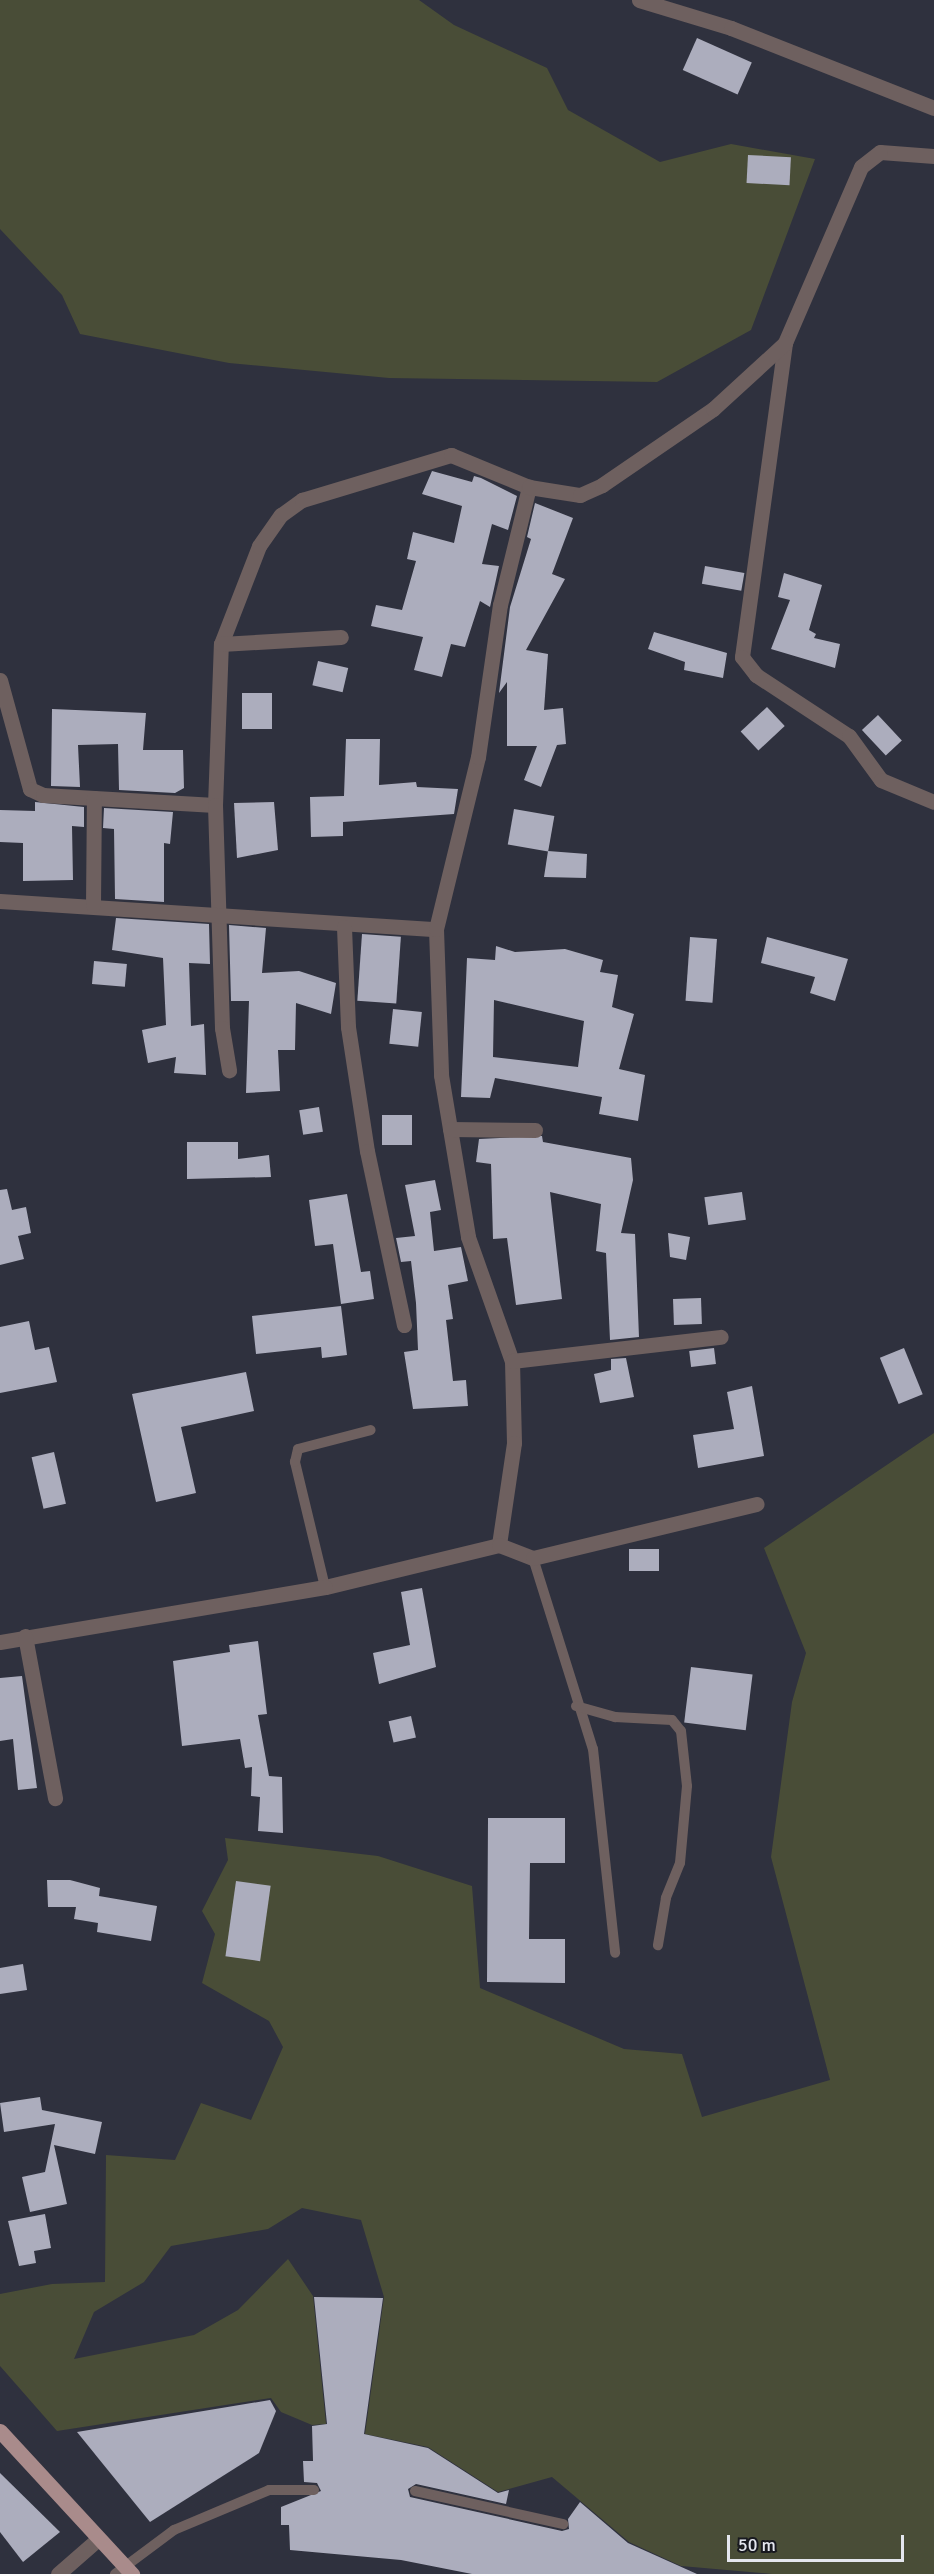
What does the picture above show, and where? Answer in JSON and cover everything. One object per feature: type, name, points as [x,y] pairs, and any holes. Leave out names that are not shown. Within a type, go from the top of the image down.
[{"type":"main road","points":[[0,2431],[98,2539],[123,2571]]},
{"type":"street","points":[[639,0],[732,28],[934,108]]},
{"type":"street","points":[[934,156],[880,152],[861,167],[785,343],[742,657],[756,675],[849,736],[881,780],[934,802]]},
{"type":"street","points":[[229,1070],[216,912],[215,805],[221,644],[260,546],[281,515],[302,500],[451,455],[529,487],[580,495],[602,485],[713,409],[785,343]]},
{"type":"street","points":[[499,1545],[514,1443],[512,1361],[468,1238],[435,1022],[436,929],[478,757],[500,605],[529,487]]},
{"type":"street","points":[[221,644],[341,637]]},
{"type":"street","points":[[0,680],[30,789],[94,798],[215,805]]},
{"type":"street","points":[[93,905],[94,798]]},
{"type":"street","points":[[0,901],[216,912],[344,927],[436,929]]},
{"type":"street","points":[[344,927],[348,1027],[367,1151],[404,1325]]},
{"type":"street","points":[[450,1129],[535,1130]]},
{"type":"street","points":[[512,1361],[721,1337]]},
{"type":"street","points":[[0,1642],[325,1587],[499,1545],[532,1558],[757,1504]]},
{"type":"street","points":[[25,1636],[55,1798]]},
{"type":"street","points":[[58,2574],[98,2539]]},
{"type":"lane","points":[[325,1587],[295,1462],[298,1449],[371,1430]]},
{"type":"lane","points":[[532,1558],[576,1706],[593,1749],[605,1822],[615,1953]]},
{"type":"lane","points":[[576,1706],[615,1717],[672,1720],[681,1731],[687,1786],[680,1863],[666,1898],[658,1945]]},
{"type":"lane","points":[[123,2571],[174,2530],[269,2490],[314,2490]]},
{"type":"lane","points":[[415,2491],[562,2524]]},
{"type":"green space","points":[[0,0],[419,0],[454,25],[547,68],[568,110],[660,162],[731,144],[815,159],[751,330],[657,382],[389,378],[229,363],[80,334],[62,295],[0,229]]},
{"type":"green space","points":[[934,1433],[934,2574],[772,2574],[681,2566],[629,2542],[552,2477],[498,2492],[428,2447],[365,2434],[384,2297],[361,2220],[302,2208],[268,2229],[171,2246],[144,2282],[94,2312],[74,2359],[194,2335],[238,2310],[288,2259],[313,2296],[326,2424],[312,2425],[281,2412],[271,2398],[57,2431],[0,2366],[0,2294],[52,2284],[105,2282],[106,2155],[175,2160],[201,2103],[251,2120],[283,2047],[269,2021],[202,1983],[215,1934],[202,1911],[228,1860],[225,1838],[378,1856],[472,1886],[480,1988],[624,2049],[682,2054],[702,2117],[830,2080],[771,1857],[792,1702],[806,1653],[764,1548]]},
{"type":"building","points":[[697,38],[752,62],[738,94],[683,70]]},
{"type":"building","points":[[748,155],[791,157],[789,185],[747,183]]},
{"type":"building","points":[[432,471],[472,482],[474,476],[481,478],[517,496],[508,530],[492,524],[482,564],[499,566],[490,607],[480,601],[465,647],[451,644],[442,677],[414,670],[423,637],[371,626],[376,605],[402,610],[416,561],[407,559],[413,532],[454,543],[462,506],[422,494]]},
{"type":"building","points":[[535,503],[573,518],[552,574],[565,579],[526,650],[548,654],[544,710],[563,708],[566,744],[557,745],[541,787],[524,780],[537,746],[507,746],[507,682],[499,693],[510,607],[531,539],[527,537]]},
{"type":"building","points":[[705,566],[744,573],[741,591],[702,584]]},
{"type":"building","points":[[784,573],[822,585],[809,630],[816,634],[814,638],[840,644],[835,668],[771,649],[790,600],[778,597]]},
{"type":"building","points":[[654,632],[727,653],[723,678],[684,670],[685,662],[648,649]]},
{"type":"building","points":[[318,661],[348,668],[343,692],[312,685]]},
{"type":"building","points":[[242,693],[272,693],[272,729],[242,729]]},
{"type":"building","points":[[767,707],[785,726],[758,751],[741,732]]},
{"type":"building","points":[[52,709],[146,713],[143,750],[183,750],[184,788],[175,793],[119,790],[118,744],[78,745],[80,787],[51,786]]},
{"type":"building","points":[[878,715],[902,741],[886,756],[862,730]]},
{"type":"building","points":[[346,739],[380,739],[379,785],[416,782],[417,787],[458,789],[454,814],[343,822],[343,836],[311,837],[310,797],[344,796]]},
{"type":"building","points":[[35,802],[84,807],[84,827],[72,826],[73,880],[23,881],[23,843],[0,842],[0,810],[35,811]]},
{"type":"building","points":[[274,802],[278,850],[237,858],[234,803]]},
{"type":"building","points":[[104,808],[173,812],[170,844],[164,843],[164,902],[115,899],[114,829],[103,828]]},
{"type":"building","points":[[514,809],[554,816],[548,852],[508,844]]},
{"type":"building","points":[[548,851],[587,854],[586,878],[544,877]]},
{"type":"building","points":[[116,918],[209,924],[210,964],[189,963],[191,1026],[204,1024],[206,1075],[174,1073],[176,1057],[148,1063],[142,1030],[166,1025],[163,958],[112,950]]},
{"type":"building","points":[[229,925],[266,928],[262,973],[299,971],[336,983],[331,1014],[296,1003],[295,1050],[278,1050],[280,1091],[246,1093],[249,1001],[231,1001]]},
{"type":"building","points":[[362,934],[401,937],[396,1004],[357,1001]]},
{"type":"building","points":[[690,937],[717,939],[712,1003],[686,1001]]},
{"type":"building","points":[[767,937],[848,959],[835,1001],[810,993],[815,977],[761,963]]},
{"type":"building","points":[[496,946],[515,952],[565,949],[603,960],[600,972],[618,975],[612,1007],[634,1014],[619,1069],[645,1075],[638,1121],[599,1114],[602,1097],[495,1078],[490,1098],[461,1097],[467,958],[495,960]],"holes":[[[494,1000],[584,1021],[578,1067],[493,1057]]]},
{"type":"building","points":[[94,961],[127,964],[125,987],[92,984]]},
{"type":"building","points":[[393,1009],[422,1012],[418,1047],[389,1044]]},
{"type":"building","points":[[319,1107],[323,1132],[303,1135],[299,1110]]},
{"type":"building","points":[[382,1115],[412,1115],[412,1145],[382,1145]]},
{"type":"building","points":[[542,1136],[543,1142],[631,1158],[633,1180],[621,1233],[635,1234],[639,1337],[610,1340],[606,1253],[596,1251],[601,1204],[550,1192],[562,1299],[516,1305],[507,1238],[493,1239],[491,1164],[476,1162],[479,1139]]},
{"type":"building","points":[[187,1142],[238,1142],[238,1159],[269,1155],[271,1177],[187,1179]]},
{"type":"building","points":[[435,1180],[441,1210],[430,1212],[434,1251],[461,1247],[468,1281],[448,1285],[453,1319],[446,1320],[453,1381],[466,1380],[468,1406],[413,1409],[404,1352],[418,1350],[416,1303],[411,1261],[401,1262],[396,1238],[415,1236],[405,1185]]},
{"type":"building","points":[[7,1189],[12,1210],[26,1207],[31,1233],[18,1236],[24,1259],[0,1265],[0,1190]]},
{"type":"building","points":[[742,1192],[746,1220],[708,1225],[704,1197]]},
{"type":"building","points":[[347,1194],[361,1272],[370,1271],[374,1299],[341,1304],[333,1244],[315,1246],[309,1200]]},
{"type":"building","points":[[668,1233],[690,1237],[686,1260],[670,1257]]},
{"type":"building","points":[[701,1298],[702,1324],[674,1325],[673,1299]]},
{"type":"building","points":[[341,1306],[347,1355],[322,1358],[321,1347],[256,1354],[252,1316]]},
{"type":"building","points":[[29,1321],[35,1350],[49,1347],[57,1382],[0,1393],[0,1327]]},
{"type":"building","points":[[714,1348],[716,1364],[691,1367],[689,1351]]},
{"type":"building","points":[[904,1348],[923,1394],[899,1404],[880,1358]]},
{"type":"building","points":[[626,1358],[634,1397],[600,1403],[594,1374],[611,1370],[611,1359]]},
{"type":"building","points":[[246,1372],[254,1411],[181,1427],[196,1493],[156,1502],[132,1394]]},
{"type":"building","points":[[752,1386],[764,1456],[698,1468],[693,1435],[734,1429],[727,1392]]},
{"type":"building","points":[[54,1452],[66,1504],[44,1509],[32,1457]]},
{"type":"building","points":[[629,1549],[659,1549],[659,1571],[629,1571]]},
{"type":"building","points":[[422,1588],[436,1667],[379,1684],[373,1653],[410,1645],[401,1592]]},
{"type":"building","points":[[258,1641],[267,1714],[258,1715],[269,1776],[282,1777],[283,1833],[258,1831],[260,1797],[251,1796],[252,1767],[245,1768],[240,1739],[182,1746],[173,1661],[230,1652],[229,1645]]},
{"type":"building","points":[[691,1667],[753,1675],[746,1730],[684,1723]]},
{"type":"building","points":[[22,1676],[37,1788],[18,1790],[13,1739],[0,1741],[0,1678]]},
{"type":"building","points":[[411,1716],[416,1737],[394,1743],[389,1721]]},
{"type":"building","points":[[488,1818],[565,1818],[565,1863],[530,1863],[529,1939],[565,1939],[565,1983],[487,1982]]},
{"type":"building","points":[[47,1880],[70,1880],[100,1888],[99,1896],[157,1906],[151,1941],[97,1932],[98,1923],[74,1919],[76,1907],[48,1907]]},
{"type":"building","points":[[236,1881],[271,1886],[260,1961],[225,1956]]},
{"type":"building","points":[[23,1964],[27,1990],[0,1994],[0,1968]]},
{"type":"building","points":[[40,2097],[42,2110],[102,2122],[95,2154],[54,2145],[67,2204],[30,2212],[22,2177],[45,2172],[55,2124],[4,2132],[0,2103]]},
{"type":"building","points":[[45,2214],[51,2248],[34,2251],[36,2263],[19,2266],[8,2221]]},
{"type":"building","points":[[314,2297],[383,2298],[364,2434],[428,2448],[498,2493],[509,2490],[506,2504],[416,2484],[408,2489],[410,2497],[562,2531],[569,2529],[568,2519],[580,2502],[628,2543],[697,2574],[472,2574],[401,2560],[290,2550],[289,2525],[281,2525],[281,2507],[321,2491],[317,2483],[304,2482],[303,2461],[313,2461],[312,2426],[327,2424]]},
{"type":"building","points":[[270,2400],[276,2411],[259,2453],[150,2522],[77,2432]]},
{"type":"building","points":[[0,2473],[60,2532],[23,2562],[0,2532]]}]
